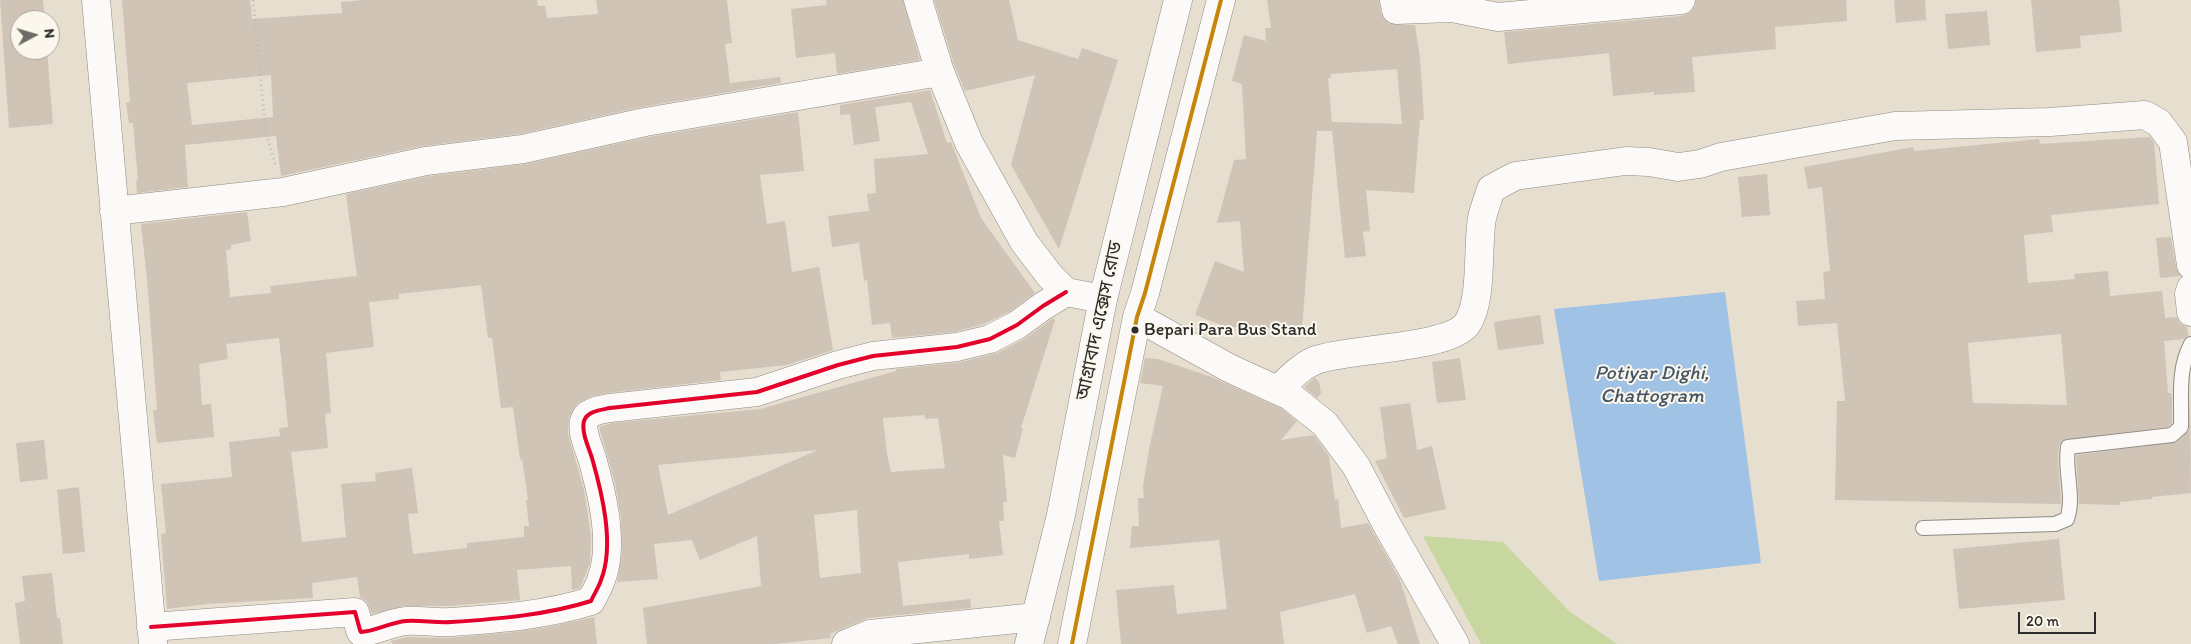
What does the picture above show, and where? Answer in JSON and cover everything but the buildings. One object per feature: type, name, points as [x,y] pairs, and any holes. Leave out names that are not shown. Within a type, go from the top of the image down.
[{"type":"street","points":[[96,0],[152,636],[355,612],[360,630],[365,632],[383,625],[406,621],[451,622],[541,613],[591,601],[602,578],[606,549],[607,518],[583,428],[584,420],[590,413],[610,408],[757,392],[838,365],[873,356],[958,347],[990,339],[1018,325],[1066,292]]},
{"type":"street","points":[[918,0],[940,72],[969,143],[1024,242],[1050,276],[1066,292],[1103,299]]},
{"type":"street","name":"আগ্রাবাদ এক্সেস রোড","points":[[1029,644],[1061,515],[1103,299],[1178,0]]},
{"type":"street","name":"আগ্রাবাদ এক্সেস রোড","points":[[1072,644],[1137,317],[1145,293],[1221,0]]},
{"type":"street","points":[[1394,0],[1396,10],[1452,8],[1498,17],[1681,0]]},
{"type":"street","points":[[114,211],[283,192],[426,161],[523,150],[644,122],[940,72]]},
{"type":"street","points":[[1278,390],[1294,374],[1315,360],[1343,352],[1398,346],[1450,336],[1467,324],[1476,301],[1482,218],[1491,189],[1516,176],[1626,161],[1678,167],[1700,164],[1722,157],[1895,126],[2050,122],[2145,115],[2159,123],[2173,142],[2191,265]]},
{"type":"street","points":[[2191,288],[2189,300],[2191,312]]},
{"type":"street","points":[[1137,317],[1229,368],[1290,396],[1324,424],[1356,466],[1388,527],[1455,644]]},
{"type":"street","points":[[846,644],[878,632],[1036,617]]},
{"type":"lane","points":[[1923,528],[2054,524],[2067,519],[2070,510],[2066,460],[2068,446],[2172,435],[2177,431],[2181,427],[2181,372],[2185,355],[2191,344]]},
{"type":"path","points":[[253,0],[266,133],[283,192]]},
{"type":"green space","points":[[1423,536],[1503,542],[1569,611],[1617,644],[1481,644]]},
{"type":"water","name":"Potiyar Dighi, Chattogram","points":[[1725,292],[1761,563],[1599,581],[1554,309]]},
{"type":"transit line","points":[[1072,644],[1137,317],[1145,293],[1221,0]]},
{"type":"transit line","points":[[151,627],[355,612],[361,632],[406,621],[451,622],[522,616],[557,610],[591,601],[600,583],[605,566],[607,535],[600,487],[583,425],[588,415],[610,408],[757,392],[838,365],[873,356],[957,347],[990,339],[1017,325],[1066,292]]},
{"type":"place","name":"Bepari Para Bus Stand","points":[[1135,330]]}]
